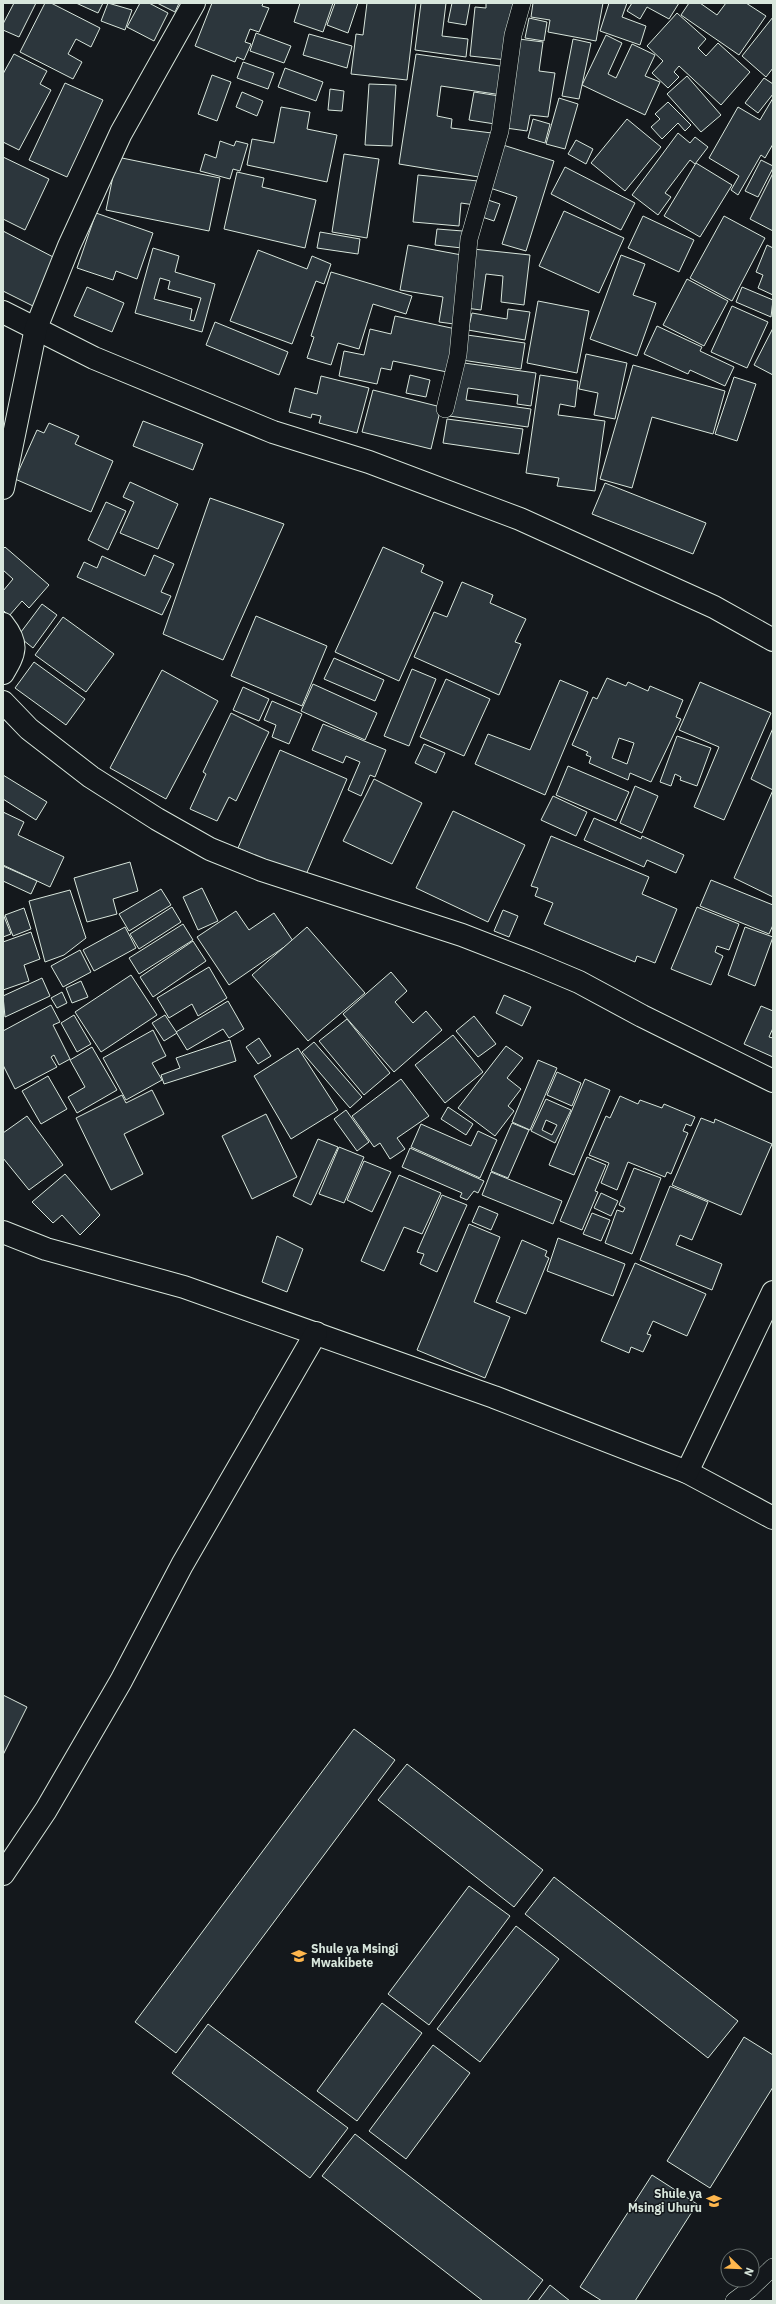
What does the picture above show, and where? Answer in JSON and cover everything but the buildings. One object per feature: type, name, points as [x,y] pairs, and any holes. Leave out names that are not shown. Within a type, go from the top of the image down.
[{"type":"street","points":[[3,488],[36,328],[69,246],[121,133],[194,3]]},
{"type":"street","points":[[3,312],[100,361],[273,432],[369,462],[520,519],[714,607],[773,640]]},
{"type":"street","points":[[3,624],[14,641],[14,653],[3,673]]},
{"type":"street","points":[[3,702],[29,729],[91,777],[157,819],[210,849],[262,870],[462,935],[579,982],[642,1016],[773,1081]]},
{"type":"street","points":[[3,1232],[46,1249],[184,1287],[502,1400],[687,1472],[773,1518]]},
{"type":"street","points":[[687,1472],[773,1292]]},
{"type":"street","points":[[3,1874],[46,1810],[121,1681],[182,1565],[316,1333]]},
{"type":"lane","points":[[445,409],[458,355],[467,250],[500,131],[513,35],[522,3]]},
{"type":"lane","points":[[734,2301],[750,2289],[773,2267]]},
{"type":"place","name":"Shule ya Msingi Mwakibete","points":[[299,1956]]},
{"type":"place","name":"Shule ya Msingi Uhuru","points":[[714,2201]]}]
